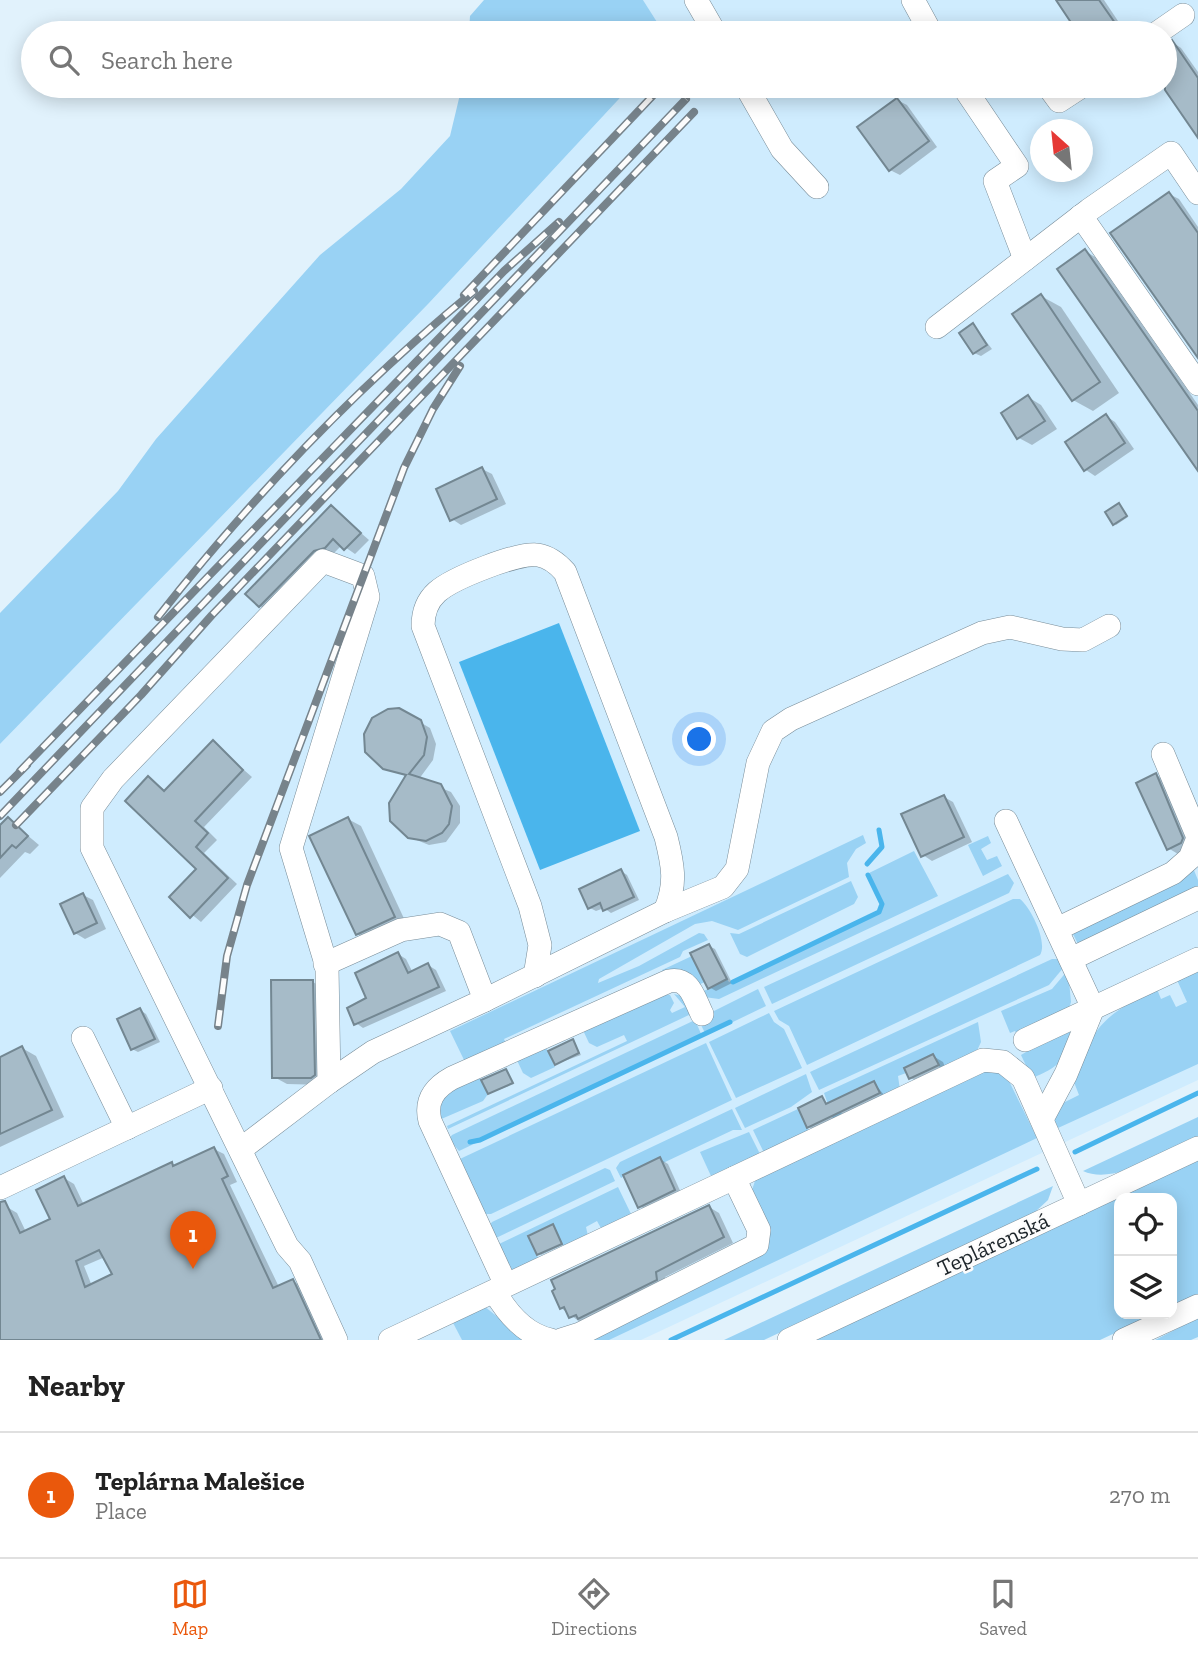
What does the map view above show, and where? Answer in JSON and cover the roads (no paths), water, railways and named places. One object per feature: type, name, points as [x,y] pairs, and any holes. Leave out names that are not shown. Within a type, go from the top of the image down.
[{"type":"street","points":[[696,0],[708,21]]},
{"type":"street","points":[[913,0],[924,21]]},
{"type":"street","points":[[1174,21],[1183,15]]},
{"type":"street","points":[[753,98],[782,149],[817,187]]},
{"type":"street","points":[[971,98],[1017,166],[995,181],[1025,259]]},
{"type":"street","points":[[937,327],[1081,216],[1171,153],[1198,192]]},
{"type":"street","points":[[1081,216],[1198,384]]},
{"type":"street","points":[[535,976],[540,945],[530,906],[423,626],[423,615],[429,602],[449,584],[515,557],[530,554],[555,562],[565,572],[666,837],[675,874],[673,893],[665,911]]},
{"type":"street","points":[[329,1082],[326,964],[291,848],[368,597],[363,576],[323,561],[113,779],[92,808],[92,848],[242,1149],[287,1246],[300,1261],[336,1340]]},
{"type":"street","points":[[242,1149],[373,1052],[665,911],[712,892],[731,880],[737,869],[758,763],[773,731],[791,719],[982,633],[1010,627],[1062,639],[1083,640],[1109,626]]},
{"type":"street","points":[[1057,929],[1173,873],[1190,858],[1198,837],[1163,754]]},
{"type":"street","points":[[1006,821],[1093,1008],[1066,1074],[1042,1119]]},
{"type":"street","points":[[1071,959],[1198,898]]},
{"type":"street","points":[[326,964],[401,930],[440,924],[459,932],[485,1000]]},
{"type":"street","points":[[1025,1040],[1198,959]]},
{"type":"street","points":[[551,1340],[536,1336],[506,1312],[500,1287],[430,1121],[427,1111],[435,1091],[452,1078],[669,981],[682,981],[687,985],[702,1014]]},
{"type":"street","points":[[83,1038],[127,1128]]},
{"type":"street","points":[[390,1340],[983,1060],[1003,1062],[1017,1072],[1042,1119],[1079,1203]]},
{"type":"street","points":[[0,1188],[211,1088]]},
{"type":"street","name":"Teplárenská","points":[[789,1340],[1198,1148]]},
{"type":"street","points":[[561,1340],[580,1334],[757,1245],[759,1230],[734,1178]]},
{"type":"street","points":[[1133,1337],[1198,1306]]},
{"type":"waterway","points":[[867,864],[882,847],[879,830]]},
{"type":"waterway","points":[[733,982],[879,912],[882,904],[868,875]]},
{"type":"waterway","points":[[470,1142],[480,1140],[730,1022]]},
{"type":"waterway","points":[[1075,1152],[1198,1093]]},
{"type":"waterway","points":[[671,1340],[1037,1169]]},
{"type":"railway","points":[[464,295],[651,98]]},
{"type":"railway","points":[[0,816],[686,99]]},
{"type":"railway","points":[[16,825],[141,695],[212,615],[694,112]]},
{"type":"railway","points":[[20,771],[504,271],[559,222]]},
{"type":"railway","points":[[158,617],[230,529],[307,445],[388,366],[474,291]]},
{"type":"railway","points":[[218,1026],[227,956],[247,885],[404,468],[433,409],[460,366]]},
{"type":"railway","points":[[0,792],[27,765]]},
{"type":"place","name":"Teplárna Malešice","points":[[193,1269]]}]
